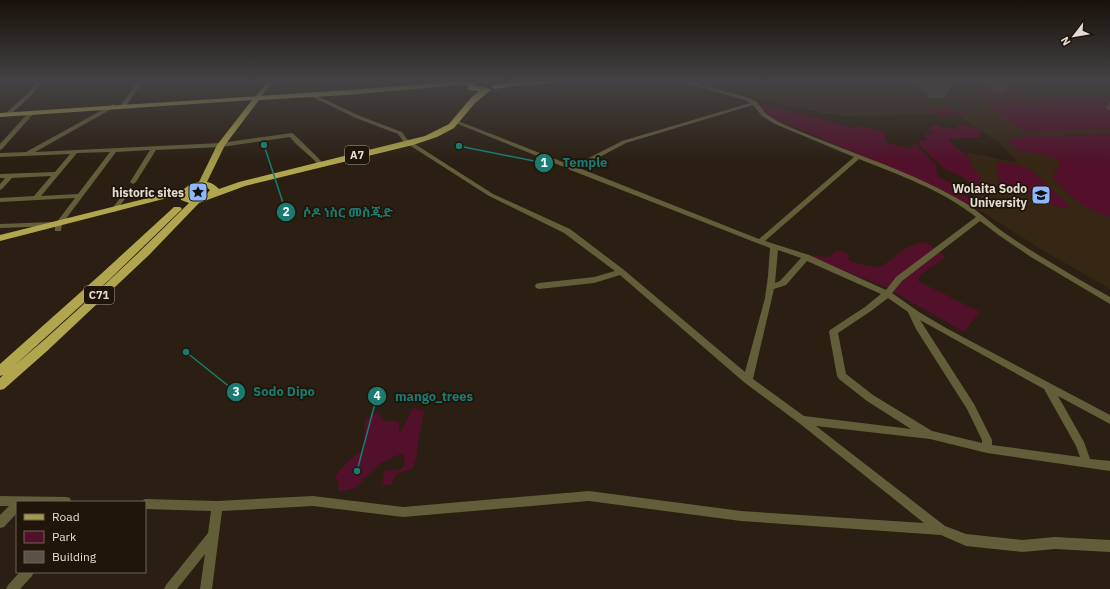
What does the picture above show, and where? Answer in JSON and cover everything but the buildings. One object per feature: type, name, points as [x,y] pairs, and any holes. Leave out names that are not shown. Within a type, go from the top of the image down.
[{"type":"highway","name":"A7","points":[[408,141],[426,134],[444,124],[456,108]]},
{"type":"highway","name":"A7","points":[[0,243],[113,211],[189,197],[205,199],[212,190],[230,187],[319,162],[408,141],[442,131],[456,122],[465,108]]},
{"type":"highway","name":"A7","points":[[189,197],[192,187],[202,184]]},
{"type":"highway","points":[[202,184],[212,190]]},
{"type":"highway","name":"A7","points":[[0,238],[189,197]]},
{"type":"highway","name":"C71","points":[[0,371],[105,277],[189,197]]},
{"type":"highway","name":"C71","points":[[0,385],[43,348],[145,253],[189,197]]},
{"type":"main road","name":"A7","points":[[0,114],[79,108]]},
{"type":"main road","points":[[202,184],[221,145],[249,108]]},
{"type":"street","points":[[8,114],[14,108]]},
{"type":"street","points":[[25,154],[108,108]]},
{"type":"street","points":[[340,108],[400,133],[408,141],[491,195],[567,231],[621,272],[748,380],[802,420],[941,530],[966,540],[1022,546],[1055,543],[1110,546]]},
{"type":"street","points":[[572,169],[624,142],[737,108]]},
{"type":"street","points":[[760,108],[772,120],[858,157],[891,169],[959,202],[1007,238],[1057,271],[1110,301]]},
{"type":"street","points":[[0,148],[32,112]]},
{"type":"street","points":[[456,122],[510,142],[572,169],[760,242],[806,257],[894,297],[911,310],[967,344],[1110,420]]},
{"type":"street","points":[[0,155],[221,145],[292,135],[296,142],[319,162]]},
{"type":"street","points":[[133,182],[154,148]]},
{"type":"street","points":[[0,226],[58,226],[115,149]]},
{"type":"street","points":[[36,198],[76,151]]},
{"type":"street","points":[[760,242],[858,157]]},
{"type":"street","points":[[0,176],[56,174]]},
{"type":"street","points":[[0,188],[10,176]]},
{"type":"street","points":[[0,200],[80,196]]},
{"type":"street","points":[[113,211],[122,199]]},
{"type":"street","points":[[930,435],[870,398],[842,376],[833,332],[887,294],[899,279],[981,217]]},
{"type":"street","points":[[748,380],[770,288],[774,247]]},
{"type":"street","points":[[770,288],[783,283],[806,257]]},
{"type":"street","points":[[540,286],[594,280],[621,272]]},
{"type":"street","points":[[911,310],[919,327],[972,407],[988,440],[987,449]]},
{"type":"street","points":[[1048,386],[1087,463]]},
{"type":"street","points":[[802,420],[930,435],[987,449],[1110,466]]},
{"type":"street","points":[[146,504],[217,506],[313,501],[403,512],[589,496],[741,516],[941,530]]},
{"type":"street","points":[[0,501],[16,503]]},
{"type":"street","points":[[206,589],[217,506]]},
{"type":"street","points":[[0,523],[16,507]]},
{"type":"street","points":[[170,589],[213,534]]},
{"type":"street","points":[[12,589],[27,573]]},
{"type":"shaded area","name":"Wolaita Sodo University","points":[[804,108],[1110,108],[1110,289],[1042,250],[973,206],[967,152],[1018,163],[997,141],[977,129],[958,114],[845,116]]},
{"type":"green space","points":[[762,108],[780,108],[855,128],[861,126],[885,132],[885,142],[908,149],[915,144],[936,165],[937,174],[940,178],[951,183],[963,195],[979,200],[980,209],[977,210],[969,208],[960,201],[877,162],[770,117]]},
{"type":"green space","points":[[948,108],[952,111],[961,111],[963,115],[951,115],[945,117],[930,111],[929,109]]},
{"type":"green space","points":[[993,108],[1110,108],[1110,129],[1029,132],[1016,127]]},
{"type":"green space","points":[[936,124],[943,128],[958,129],[957,124],[959,124],[974,127],[982,131],[979,133],[981,137],[950,139],[949,141],[970,158],[971,166],[981,177],[980,179],[984,185],[983,190],[971,185],[962,176],[947,171],[923,149],[919,142],[920,140],[927,141],[926,140],[928,138],[925,137],[925,134],[930,133],[931,135],[934,132],[928,128]]},
{"type":"green space","points":[[1110,133],[1110,217],[1093,211],[1070,196],[1064,190],[1052,176],[1060,165],[1057,159],[1038,153],[1016,150],[1008,139],[1026,136]]},
{"type":"green space","points":[[998,162],[1025,166],[1048,185],[1070,207],[1064,208],[1033,200],[1023,189],[1013,186],[1012,190],[1001,185],[997,172]]},
{"type":"green space","points":[[921,242],[927,243],[946,257],[920,275],[918,281],[980,312],[964,332],[885,287],[811,257],[814,255],[829,257],[836,250],[845,252],[851,257],[847,259],[849,261],[873,267],[882,266],[906,248]]},
{"type":"green space","points":[[413,408],[424,411],[415,463],[412,469],[396,474],[392,484],[382,486],[384,471],[401,469],[405,464],[403,454],[395,456],[379,464],[355,488],[339,492],[338,481],[334,477],[349,460],[364,449],[365,421],[372,414],[379,412],[382,420],[399,422],[399,435]]},
{"type":"place","name":"ሶዶ ነስር መስጂድ","points":[[264,145]]},
{"type":"place","name":"Temple","points":[[459,146]]},
{"type":"place","name":"historic sites","points":[[198,192]]},
{"type":"place","name":"Wolaita Sodo University","points":[[1041,195]]},
{"type":"place","name":"Sodo Dipo","points":[[186,352]]},
{"type":"place","name":"mango_trees","points":[[357,471]]}]
